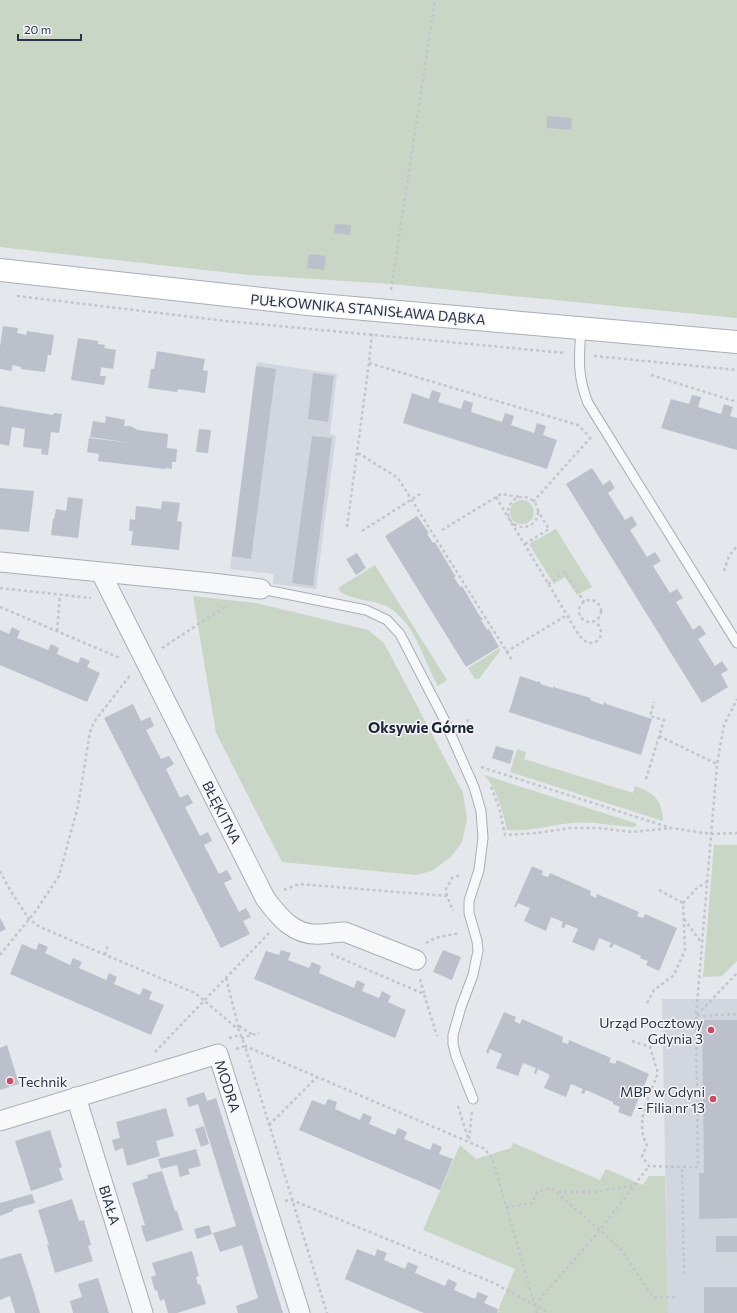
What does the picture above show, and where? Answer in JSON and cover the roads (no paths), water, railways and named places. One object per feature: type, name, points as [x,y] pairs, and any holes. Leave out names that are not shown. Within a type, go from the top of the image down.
[{"type":"street","name":"PUŁKOWNIKA STANISŁAWA DĄBKA","points":[[0,270],[308,304],[737,342]]},
{"type":"street","points":[[0,562],[261,589]]},
{"type":"street","name":"BŁĘKITNA","points":[[101,573],[139,665],[265,898],[282,920],[299,932],[309,934],[344,932],[416,960]]},
{"type":"street","name":"MODRA","points":[[0,1121],[218,1054],[300,1313]]},
{"type":"street","name":"BIAŁA","points":[[76,1098],[143,1313]]},
{"type":"lane","points":[[581,328],[579,370],[582,387],[588,403],[737,643]]},
{"type":"lane","points":[[261,589],[366,610],[387,620],[400,634],[440,712],[474,787],[481,811],[483,838],[479,870],[468,901],[469,913],[477,941],[478,951],[473,975],[461,1007],[453,1035],[453,1044],[456,1056],[473,1099]]},
{"type":"place","name":"Urząd Pocztowy Gdynia 3","points":[[711,1030]]},
{"type":"place","name":"Technik","points":[[10,1081]]},
{"type":"place","name":"MBP w Gdyni - Filia nr 13","points":[[713,1099]]},
{"type":"district","name":"Oksywie Górne","points":[[421,727]]}]
